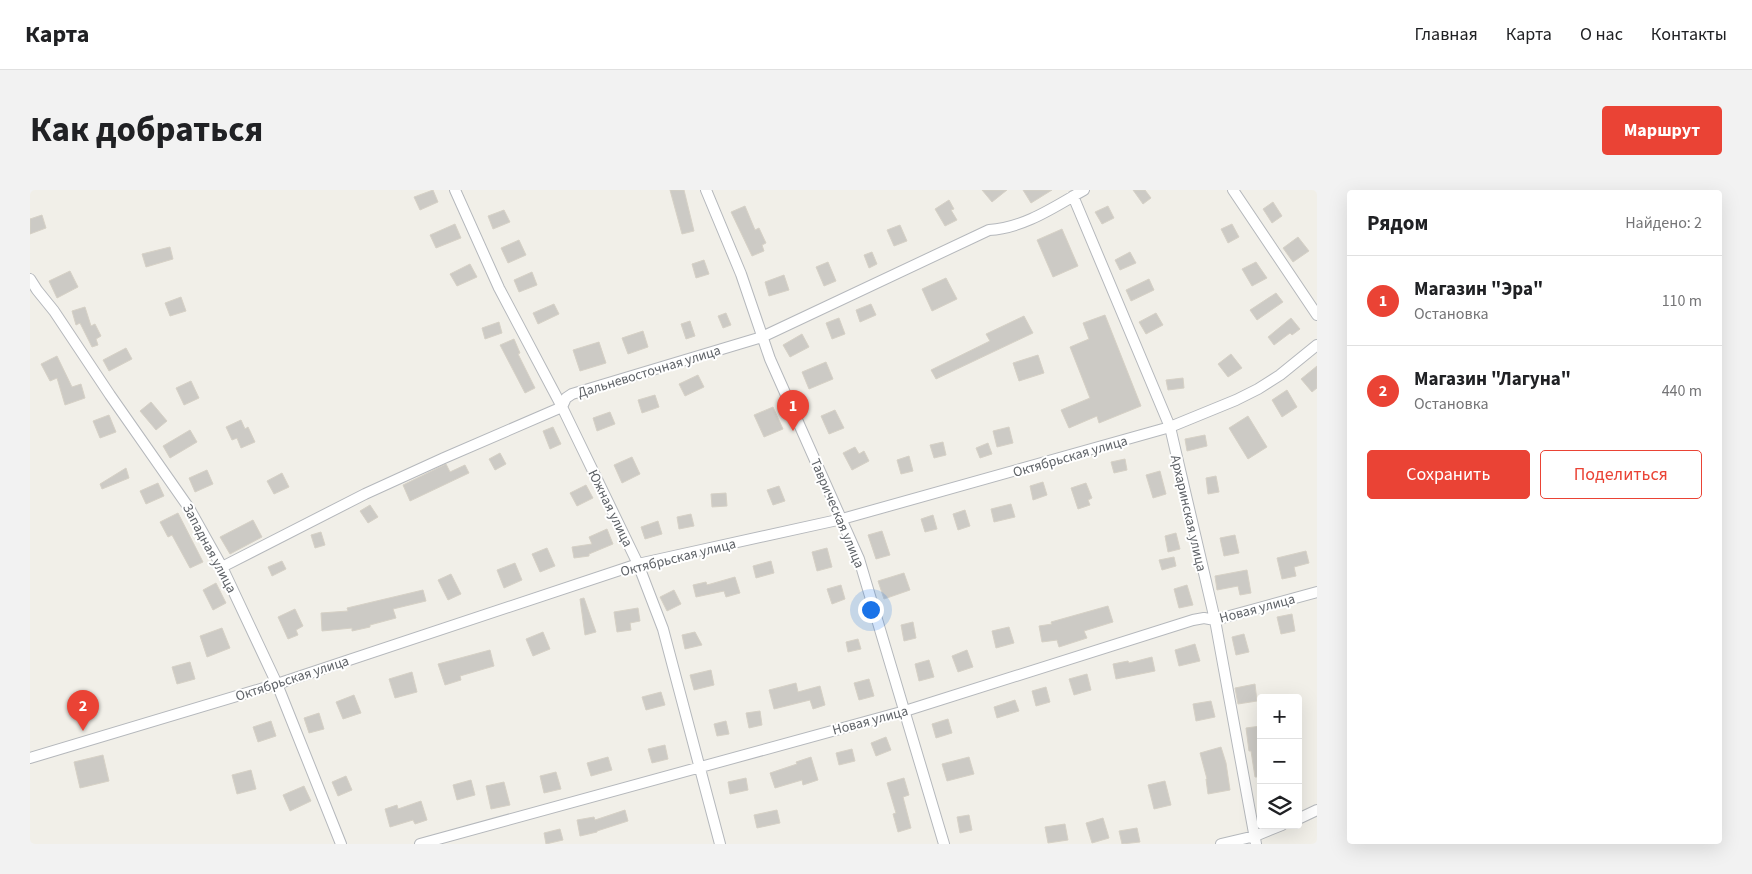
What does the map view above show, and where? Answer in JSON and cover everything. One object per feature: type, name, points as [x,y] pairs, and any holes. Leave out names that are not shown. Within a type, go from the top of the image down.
[{"type":"street","name":"Южная улица","points":[[454,190],[499,288],[562,407],[638,564],[663,629],[720,844]]},
{"type":"street","name":"Таврическая улица","points":[[706,190],[740,274],[770,359],[842,519],[867,580],[944,844]]},
{"type":"street","name":"Дальневосточная улица","points":[[222,567],[365,494],[562,407],[566,398],[580,391],[762,337],[989,230],[1000,230],[1020,224],[1084,190]]},
{"type":"street","points":[[1233,190],[1317,315]]},
{"type":"street","name":"Архаринская улица","points":[[1073,196],[1170,427],[1215,620],[1255,840]]},
{"type":"street","name":"Западная улица","points":[[30,279],[181,496],[222,567],[277,684],[341,844]]},
{"type":"street","name":"Октябрьская улица","points":[[30,758],[277,684],[638,564],[842,519],[1170,427],[1258,389],[1280,375],[1317,345]]},
{"type":"street","name":"Новая улица","points":[[420,844],[905,711],[1193,620],[1204,618],[1215,620],[1317,592]]},
{"type":"street","points":[[1302,817],[1317,810]]},
{"type":"street","points":[[1221,844],[1255,840],[1275,829]]},
{"type":"building","points":[[433,190],[438,202],[420,210],[414,197]]},
{"type":"building","points":[[670,190],[684,190],[694,231],[682,234]]},
{"type":"building","points":[[982,190],[1007,190],[992,202]]},
{"type":"building","points":[[1023,190],[1052,190],[1031,203]]},
{"type":"building","points":[[1133,190],[1145,190],[1151,198],[1143,204]]},
{"type":"building","points":[[949,200],[954,209],[951,210],[957,220],[945,226],[935,209]]},
{"type":"building","points":[[1273,202],[1282,216],[1272,223],[1263,209]]},
{"type":"building","points":[[745,206],[755,230],[759,228],[766,243],[762,245],[764,251],[752,256],[731,212]]},
{"type":"building","points":[[1108,206],[1114,218],[1102,224],[1095,212]]},
{"type":"building","points":[[504,210],[510,222],[493,229],[488,216]]},
{"type":"building","points":[[42,215],[46,228],[30,234],[30,219]]},
{"type":"building","points":[[455,224],[461,238],[436,248],[430,235]]},
{"type":"building","points":[[1232,224],[1239,237],[1228,243],[1221,229]]},
{"type":"building","points":[[900,225],[907,241],[894,246],[887,230]]},
{"type":"building","points":[[1062,229],[1078,266],[1053,277],[1037,240]]},
{"type":"building","points":[[1298,237],[1309,251],[1293,262],[1283,248]]},
{"type":"building","points":[[519,240],[526,255],[508,263],[501,248]]},
{"type":"building","points":[[170,247],[173,259],[146,267],[142,254]]},
{"type":"building","points":[[872,252],[877,264],[869,268],[864,255]]},
{"type":"building","points":[[1130,252],[1136,263],[1120,270],[1115,260]]},
{"type":"building","points":[[704,260],[709,274],[696,278],[692,264]]},
{"type":"building","points":[[828,262],[836,281],[824,286],[816,267]]},
{"type":"building","points":[[1256,262],[1267,278],[1252,286],[1242,269]]},
{"type":"building","points":[[470,264],[477,277],[457,286],[450,274]]},
{"type":"building","points":[[70,271],[78,287],[57,298],[49,281]]},
{"type":"building","points":[[532,272],[537,285],[519,292],[514,280]]},
{"type":"building","points":[[784,275],[789,290],[769,296],[765,282]]},
{"type":"building","points":[[946,278],[957,299],[932,311],[922,289]]},
{"type":"building","points":[[1149,279],[1154,290],[1131,301],[1126,290]]},
{"type":"building","points":[[1276,293],[1283,302],[1257,320],[1250,310]]},
{"type":"building","points":[[181,297],[186,311],[170,316],[165,303]]},
{"type":"building","points":[[554,304],[559,314],[538,324],[533,313]]},
{"type":"building","points":[[871,304],[876,315],[860,322],[856,310]]},
{"type":"building","points":[[85,307],[91,326],[95,324],[101,336],[96,339],[98,345],[92,347],[80,323],[76,325],[72,311]]},
{"type":"building","points":[[726,313],[731,325],[723,328],[718,316]]},
{"type":"building","points":[[1156,313],[1163,325],[1146,334],[1139,322]]},
{"type":"building","points":[[1105,315],[1141,406],[1099,423],[1097,416],[1069,428],[1061,410],[1090,398],[1070,347],[1089,339],[1083,323]]},
{"type":"building","points":[[1024,316],[1033,333],[936,379],[931,370],[990,341],[986,334]]},
{"type":"building","points":[[839,318],[845,334],[832,339],[826,323]]},
{"type":"building","points":[[1291,318],[1300,329],[1292,335],[1290,333],[1274,345],[1268,337]]},
{"type":"building","points":[[690,321],[695,336],[686,339],[681,324]]},
{"type":"building","points":[[499,322],[502,333],[485,339],[482,328]]},
{"type":"building","points":[[643,331],[648,347],[628,354],[622,338]]},
{"type":"building","points":[[802,334],[809,347],[790,357],[783,345]]},
{"type":"building","points":[[514,339],[520,353],[518,354],[535,388],[525,393],[500,345]]},
{"type":"building","points":[[599,342],[606,363],[580,371],[573,350]]},
{"type":"building","points":[[126,348],[132,359],[109,371],[103,360]]},
{"type":"building","points":[[1231,354],[1242,368],[1228,377],[1218,364]]},
{"type":"building","points":[[1038,355],[1044,373],[1019,381],[1013,363]]},
{"type":"building","points":[[57,356],[72,387],[81,384],[85,398],[65,405],[57,378],[50,381],[41,364]]},
{"type":"building","points":[[826,362],[833,379],[809,389],[802,372]]},
{"type":"building","points":[[1317,366],[1317,388],[1312,392],[1301,379]]},
{"type":"building","points":[[698,375],[704,387],[685,396],[679,384]]},
{"type":"building","points":[[1183,378],[1184,388],[1168,390],[1166,380]]},
{"type":"building","points":[[191,381],[199,398],[184,405],[176,388]]},
{"type":"building","points":[[1287,390],[1297,407],[1282,417],[1272,400]]},
{"type":"building","points":[[655,395],[659,407],[642,413],[638,400]]},
{"type":"building","points":[[151,402],[167,421],[156,430],[140,411]]},
{"type":"building","points":[[773,407],[783,429],[764,437],[754,415]]},
{"type":"building","points":[[835,410],[844,428],[829,434],[821,416]]},
{"type":"building","points":[[610,412],[615,424],[597,431],[593,418]]},
{"type":"building","points":[[109,415],[116,432],[100,438],[93,421]]},
{"type":"building","points":[[1248,416],[1267,447],[1248,459],[1229,428]]},
{"type":"building","points":[[241,420],[245,429],[248,427],[255,442],[241,448],[237,438],[232,440],[226,427]]},
{"type":"building","points":[[553,427],[561,444],[550,449],[543,431]]},
{"type":"building","points":[[1009,427],[1013,443],[997,447],[993,431]]},
{"type":"building","points":[[190,430],[197,442],[170,458],[163,446]]},
{"type":"building","points":[[1205,435],[1207,446],[1187,451],[1185,439]]},
{"type":"building","points":[[943,442],[946,455],[934,458],[930,445]]},
{"type":"building","points":[[988,443],[992,454],[980,458],[976,448]]},
{"type":"building","points":[[855,447],[859,454],[864,451],[869,461],[852,470],[843,453]]},
{"type":"building","points":[[500,453],[506,464],[495,470],[489,459]]},
{"type":"building","points":[[909,456],[913,471],[901,474],[897,460]]},
{"type":"building","points":[[632,457],[640,474],[622,483],[614,465]]},
{"type":"building","points":[[1125,459],[1127,470],[1114,473],[1111,462]]},
{"type":"building","points":[[446,464],[450,472],[465,465],[469,473],[410,501],[403,485]]},
{"type":"building","points":[[126,468],[129,478],[102,489],[100,484]]},
{"type":"building","points":[[207,470],[213,484],[195,492],[189,478]]},
{"type":"building","points":[[1160,471],[1166,494],[1153,498],[1146,475]]},
{"type":"building","points":[[282,473],[289,487],[274,494],[267,481]]},
{"type":"building","points":[[1216,476],[1219,492],[1208,494],[1206,478]]},
{"type":"building","points":[[1043,482],[1047,495],[1033,500],[1030,486]]},
{"type":"building","points":[[158,483],[164,496],[146,504],[140,491]]},
{"type":"building","points":[[1086,483],[1092,498],[1088,500],[1090,505],[1078,509],[1071,488]]},
{"type":"building","points":[[586,485],[593,498],[577,506],[570,493]]},
{"type":"building","points":[[779,486],[785,501],[773,505],[767,490]]},
{"type":"building","points":[[726,493],[727,506],[712,507],[711,494]]},
{"type":"building","points":[[1011,504],[1015,517],[994,522],[991,509]]},
{"type":"building","points":[[370,505],[378,517],[368,523],[360,511]]},
{"type":"building","points":[[965,510],[970,526],[958,530],[953,514]]},
{"type":"building","points":[[178,513],[203,562],[190,568],[172,535],[168,537],[160,522]]},
{"type":"building","points":[[691,514],[694,526],[679,529],[677,517]]},
{"type":"building","points":[[933,515],[937,529],[925,532],[921,519]]},
{"type":"building","points":[[253,520],[262,537],[230,554],[220,537]]},
{"type":"building","points":[[658,521],[662,534],[645,539],[641,527]]},
{"type":"building","points":[[607,529],[613,544],[589,554],[589,556],[574,558],[572,547],[592,544],[589,537]]},
{"type":"building","points":[[882,531],[890,555],[876,559],[868,535]]},
{"type":"building","points":[[321,532],[325,545],[315,548],[311,535]]},
{"type":"building","points":[[1176,533],[1180,549],[1168,552],[1165,536]]},
{"type":"building","points":[[1235,535],[1239,553],[1224,556],[1220,538]]},
{"type":"building","points":[[547,548],[555,566],[540,572],[532,554]]},
{"type":"building","points":[[827,548],[832,567],[817,571],[812,552]]},
{"type":"building","points":[[1306,551],[1309,563],[1294,567],[1296,576],[1282,579],[1277,558]]},
{"type":"building","points":[[1174,557],[1176,566],[1162,570],[1159,560]]},
{"type":"building","points":[[282,561],[286,569],[272,576],[268,567]]},
{"type":"building","points":[[771,561],[774,573],[756,578],[753,566]]},
{"type":"building","points":[[515,563],[522,580],[504,588],[497,570]]},
{"type":"building","points":[[1247,570],[1251,593],[1240,595],[1238,586],[1217,590],[1215,576]]},
{"type":"building","points":[[904,573],[910,590],[884,599],[878,581]]},
{"type":"building","points":[[451,574],[461,594],[448,600],[438,580]]},
{"type":"building","points":[[735,577],[740,593],[726,597],[724,591],[696,597],[693,585],[706,582],[707,585]]},
{"type":"building","points":[[216,583],[226,603],[213,610],[203,590]]},
{"type":"building","points":[[841,585],[845,599],[832,604],[827,589]]},
{"type":"building","points":[[1187,585],[1193,605],[1179,608],[1174,589]]},
{"type":"building","points":[[423,590],[426,601],[393,609],[396,618],[352,631],[352,628],[322,631],[321,613],[348,611],[347,608]]},
{"type":"building","points":[[674,590],[681,604],[667,611],[660,597]]},
{"type":"building","points":[[584,598],[596,632],[585,635],[580,599]]},
{"type":"building","points":[[1108,606],[1113,622],[1084,631],[1087,638],[1059,647],[1057,640],[1042,642],[1039,626],[1052,624],[1051,622]]},
{"type":"building","points":[[638,608],[640,621],[630,623],[631,630],[617,632],[614,612]]},
{"type":"building","points":[[295,609],[303,626],[296,630],[298,635],[288,639],[278,617]]},
{"type":"building","points":[[1292,614],[1295,631],[1281,634],[1277,617]]},
{"type":"building","points":[[913,622],[916,638],[904,641],[901,625]]},
{"type":"building","points":[[1009,627],[1014,643],[996,648],[992,631]]},
{"type":"building","points":[[222,628],[230,648],[207,657],[200,636]]},
{"type":"building","points":[[543,632],[550,649],[533,656],[526,639]]},
{"type":"building","points":[[695,632],[702,645],[685,649],[682,635]]},
{"type":"building","points":[[1244,634],[1249,652],[1236,655],[1232,637]]},
{"type":"building","points":[[858,639],[861,649],[848,652],[846,642]]},
{"type":"building","points":[[1195,644],[1200,661],[1179,666],[1175,650]]},
{"type":"building","points":[[490,650],[494,666],[460,676],[461,680],[445,685],[438,664]]},
{"type":"building","points":[[967,650],[973,667],[958,672],[952,656]]},
{"type":"building","points":[[1152,657],[1155,671],[1116,679],[1113,664],[1128,661],[1129,663]]},
{"type":"building","points":[[929,660],[934,677],[919,681],[915,664]]},
{"type":"building","points":[[190,662],[195,679],[177,684],[172,667]]},
{"type":"building","points":[[711,670],[714,685],[694,690],[690,675]]},
{"type":"building","points":[[412,672],[417,692],[395,698],[389,679]]},
{"type":"building","points":[[1087,674],[1091,690],[1074,695],[1069,679]]},
{"type":"building","points":[[869,679],[874,696],[859,700],[854,683]]},
{"type":"building","points":[[796,683],[798,692],[820,686],[825,705],[813,709],[810,700],[774,709],[769,690]]},
{"type":"building","points":[[1255,684],[1257,701],[1238,704],[1235,688]]},
{"type":"building","points":[[1046,687],[1050,702],[1036,706],[1032,691]]},
{"type":"building","points":[[661,692],[665,705],[646,710],[642,697]]},
{"type":"building","points":[[354,695],[361,713],[343,719],[336,702]]},
{"type":"building","points":[[1015,700],[1019,711],[997,718],[994,707]]},
{"type":"building","points":[[1211,701],[1215,717],[1196,721],[1193,704]]},
{"type":"building","points":[[760,711],[762,725],[749,728],[746,713]]},
{"type":"building","points":[[319,713],[324,729],[309,733],[304,718]]},
{"type":"building","points":[[948,719],[952,733],[936,738],[932,724]]},
{"type":"building","points":[[271,721],[276,736],[258,742],[253,727]]},
{"type":"building","points":[[726,721],[729,734],[717,736],[714,724]]},
{"type":"building","points":[[1257,727],[1257,777],[1255,777],[1251,751],[1249,751],[1246,728]]},
{"type":"building","points":[[886,737],[891,750],[876,756],[871,743]]},
{"type":"building","points":[[665,745],[668,759],[652,763],[648,749]]},
{"type":"building","points":[[1221,747],[1226,763],[1230,790],[1208,794],[1207,779],[1200,753]]},
{"type":"building","points":[[852,749],[855,761],[839,765],[836,753]]},
{"type":"building","points":[[103,755],[109,781],[80,788],[74,762]]},
{"type":"building","points":[[608,757],[612,770],[591,776],[587,763]]},
{"type":"building","points":[[811,757],[818,780],[803,785],[802,780],[775,788],[770,773]]},
{"type":"building","points":[[969,757],[974,774],[947,781],[942,764]]},
{"type":"building","points":[[251,770],[256,789],[237,794],[232,775]]},
{"type":"building","points":[[556,772],[561,789],[544,793],[540,776]]},
{"type":"building","points":[[346,776],[352,790],[338,796],[332,782]]},
{"type":"building","points":[[746,778],[748,790],[730,794],[728,782]]},
{"type":"building","points":[[904,778],[909,795],[903,797],[911,828],[898,832],[893,814],[896,813],[887,783]]},
{"type":"building","points":[[471,780],[475,795],[457,800],[453,785]]},
{"type":"building","points":[[1165,781],[1171,805],[1154,809],[1148,785]]},
{"type":"building","points":[[504,782],[510,805],[491,809],[486,786]]},
{"type":"building","points":[[304,786],[311,801],[290,811],[283,795]]},
{"type":"building","points":[[421,801],[427,820],[415,824],[413,820],[390,827],[385,809],[397,805],[398,809]]},
{"type":"building","points":[[625,810],[628,821],[580,836],[577,820],[594,817],[595,820]]},
{"type":"building","points":[[777,810],[780,823],[757,828],[754,815]]},
{"type":"building","points":[[969,815],[972,830],[960,833],[957,817]]},
{"type":"building","points":[[1103,818],[1109,838],[1092,843],[1086,823]]},
{"type":"building","points":[[1065,824],[1068,840],[1048,843],[1045,827]]},
{"type":"building","points":[[1137,828],[1140,842],[1122,844],[1119,831]]},
{"type":"building","points":[[560,829],[563,840],[546,844],[544,833]]},
{"type":"place","name":"Магазин \"Эра\"","points":[[793,431]]},
{"type":"place","name":"Магазин \"Лагуна\"","points":[[83,731]]}]
